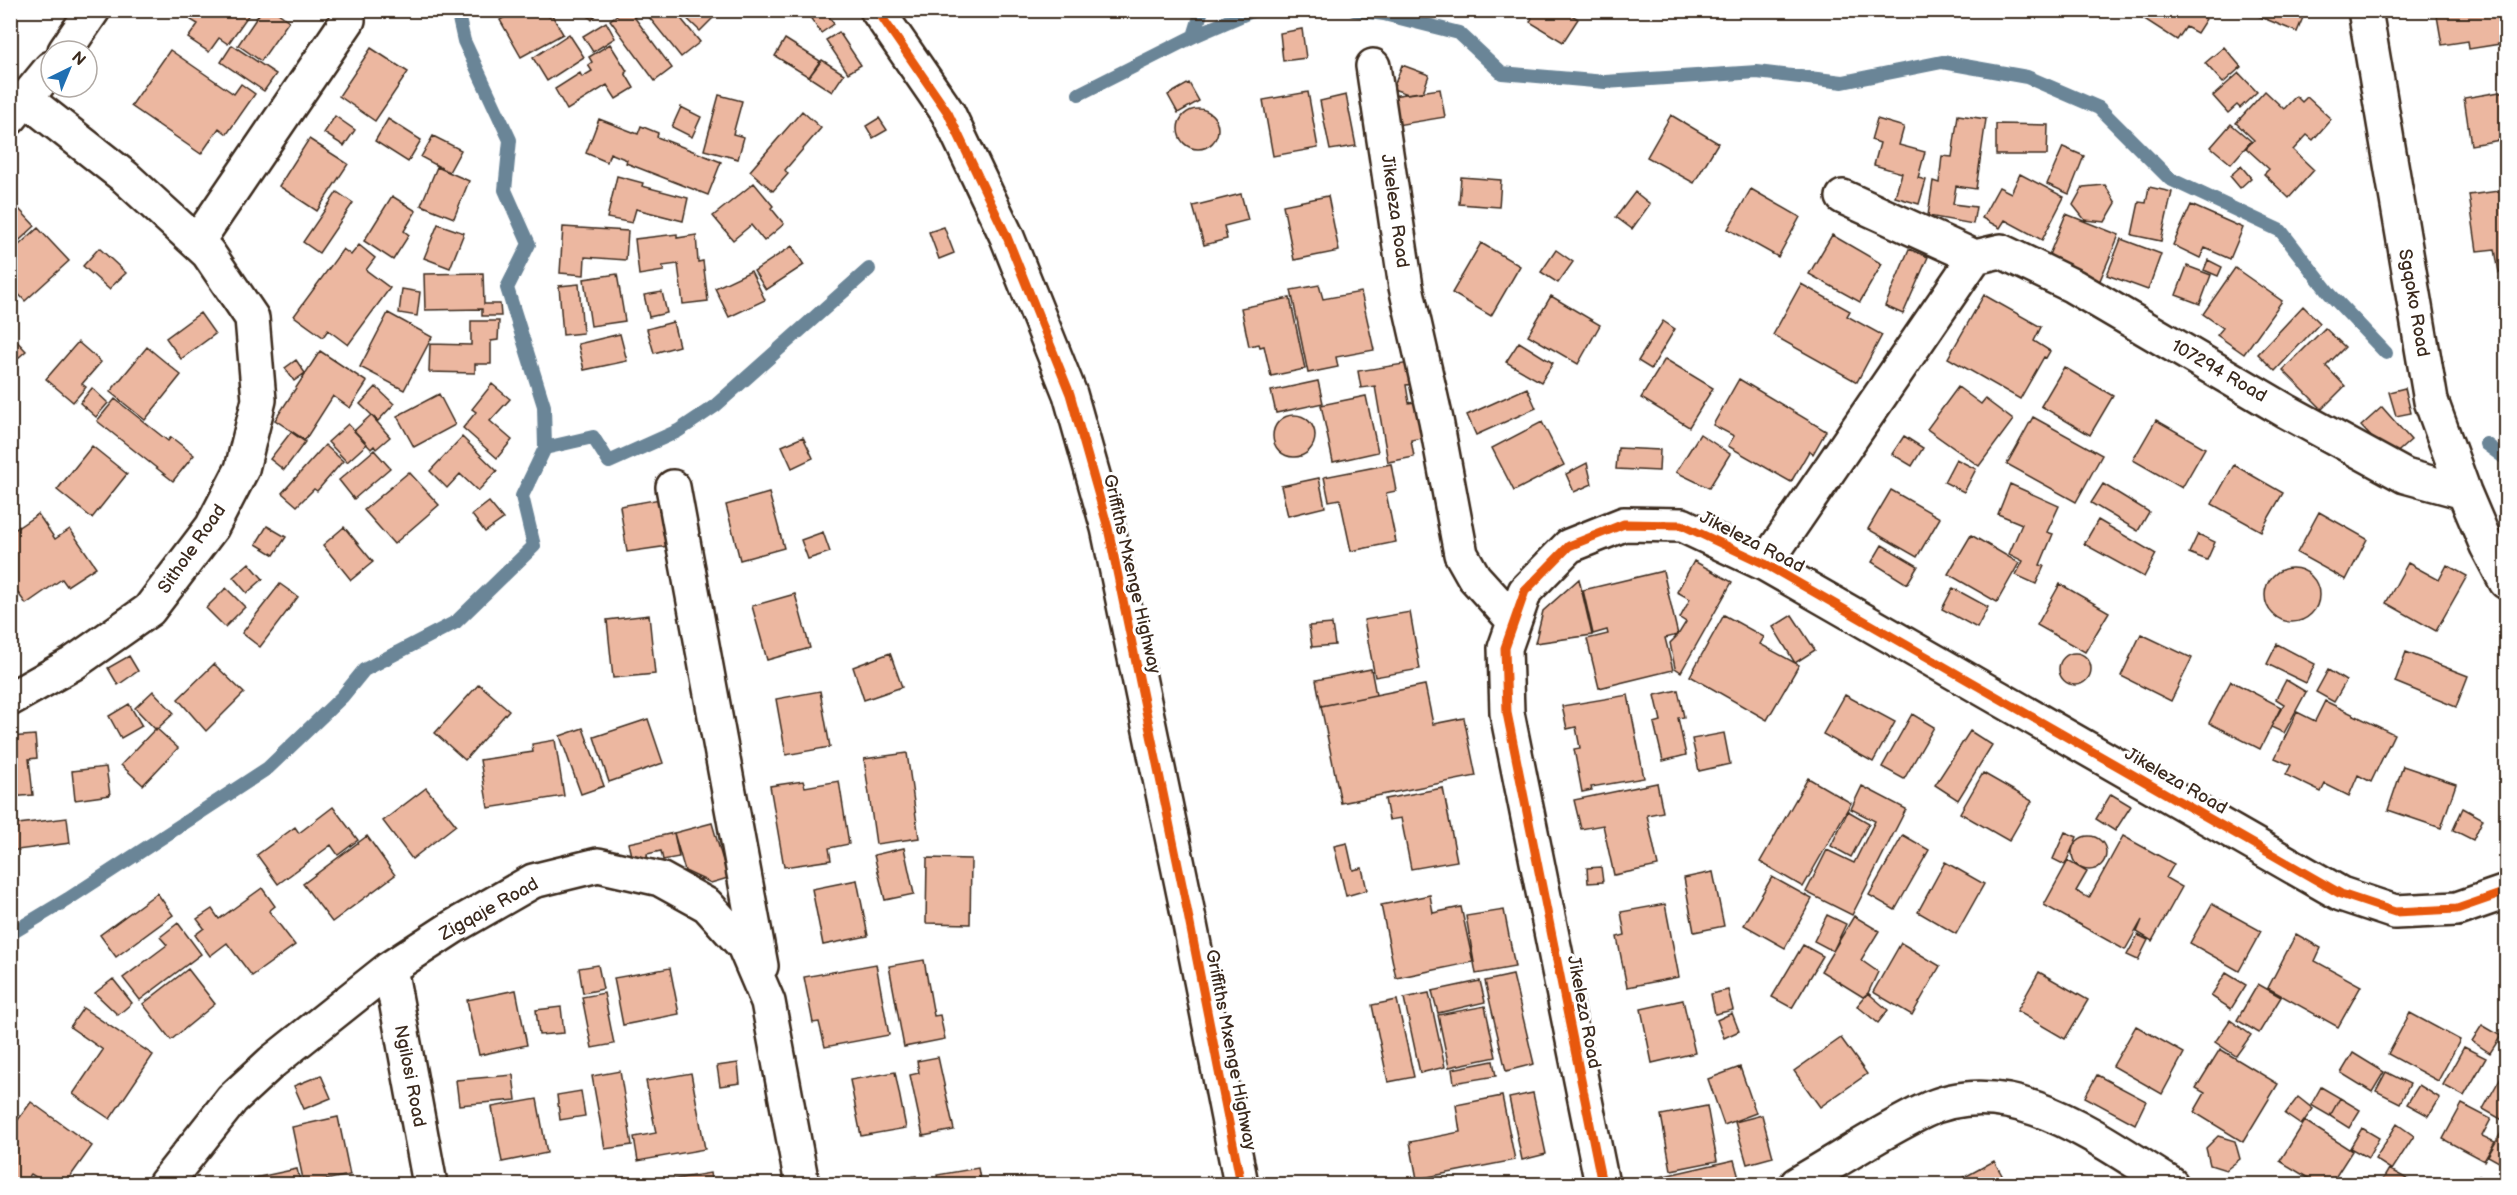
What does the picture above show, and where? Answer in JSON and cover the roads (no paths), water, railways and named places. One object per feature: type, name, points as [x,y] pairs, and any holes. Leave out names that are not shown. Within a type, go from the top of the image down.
[{"type":"street","points":[[72,39],[93,10]]},
{"type":"street","name":"Griffiths Mxenge Highway","points":[[877,10],[948,113],[1006,237],[1070,394],[1110,540],[1185,899],[1240,1185]]},
{"type":"street","name":"Sgqoko Road","points":[[2365,10],[2431,401],[2464,492],[2487,546],[2506,582]]},
{"type":"street","points":[[197,242],[348,20]]},
{"type":"street","name":"Jikeleza Road","points":[[1373,66],[1406,287],[1436,420],[1461,554],[1474,577],[1514,621]]},
{"type":"street","points":[[19,109],[39,83]]},
{"type":"street","name":"Sithole Road","points":[[10,699],[72,664],[149,610],[212,527],[242,469],[259,399],[252,318],[208,252],[125,177],[19,109]]},
{"type":"street","points":[[1765,564],[1975,257],[1843,197]]},
{"type":"street","name":"107294 Road","points":[[1975,257],[2001,251],[2073,286],[2286,411],[2405,476],[2464,492]]},
{"type":"street","points":[[673,487],[768,1002]]},
{"type":"street","name":"Jikeleza Road","points":[[1602,1185],[1507,713],[1505,648],[1525,591],[1569,546],[1624,524],[1683,525],[1765,564],[2341,894],[2395,912],[2457,909],[2506,892]]},
{"type":"street","name":"Zigqaje Road","points":[[165,1185],[232,1100],[272,1062],[390,968],[453,927],[533,881],[598,865],[660,879],[707,905],[744,946],[768,1002],[802,1185]]},
{"type":"street","name":"Ngilosi Road","points":[[390,968],[430,1185]]},
{"type":"street","points":[[1797,1185],[1925,1110],[1971,1097],[2024,1103],[2082,1130],[2171,1185]]},
{"type":"waterway","points":[[457,10],[464,41],[510,140],[505,190],[529,244],[507,288],[544,406],[545,448]]},
{"type":"waterway","points":[[1194,36],[1202,10]]},
{"type":"waterway","points":[[1079,94],[1194,36],[1254,10]]},
{"type":"waterway","points":[[1354,10],[1384,14],[1459,33],[1502,73],[1605,82],[1757,72],[1843,82],[1942,62],[2027,77],[2099,108],[2170,179],[2281,231],[2330,294],[2386,353]]},
{"type":"waterway","points":[[10,934],[68,899],[268,768],[342,697],[364,670],[456,622],[534,546],[522,496],[545,448],[593,437],[609,462],[678,431],[715,406],[869,269]]},
{"type":"waterway","points":[[2486,444],[2506,459]]}]
